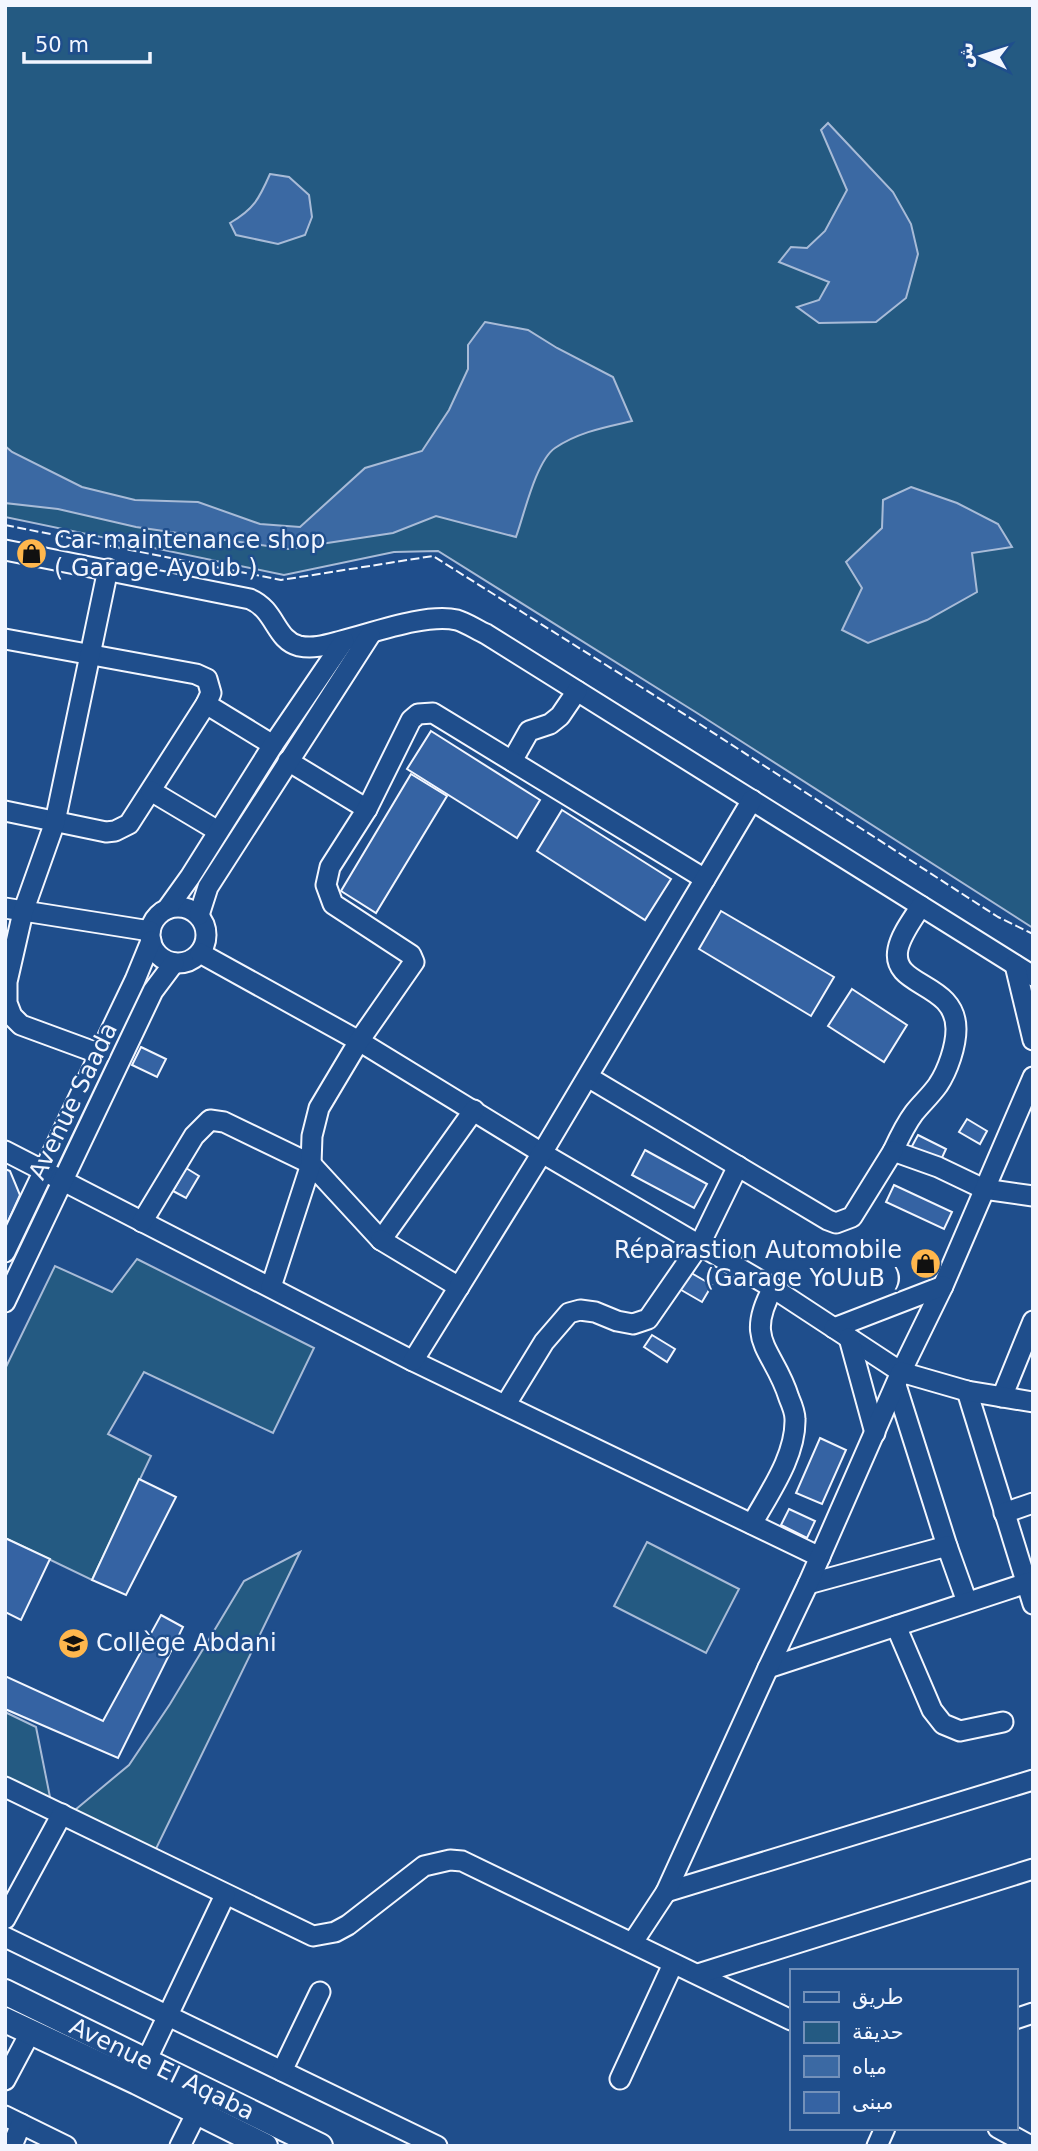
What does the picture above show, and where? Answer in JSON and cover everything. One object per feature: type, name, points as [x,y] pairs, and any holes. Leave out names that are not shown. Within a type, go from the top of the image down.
[{"type":"main road","name":"Avenue El Aqaba","points":[[5,1992],[141,2071],[202,2102],[320,2146]]},
{"type":"main road","name":"Avenue El Aqaba","points":[[5,2020],[30,2032],[141,2071]]},
{"type":"main road","name":"Avenue El Aqaba","points":[[202,2102],[265,2146]]},
{"type":"street","points":[[5,550],[250,599],[265,608],[285,639],[296,645],[317,648],[410,623],[439,618],[460,621],[486,634],[1033,976]]},
{"type":"street","points":[[100,1054],[8,1018],[7,982],[14,910],[55,822],[108,569]]},
{"type":"street","points":[[199,915],[208,887],[233,846],[370,635]]},
{"type":"street","points":[[5,639],[196,674],[207,678],[211,693],[129,824],[106,832],[5,811]]},
{"type":"street","points":[[167,909],[185,907],[199,915],[205,924],[205,944],[201,953],[193,959],[174,963],[159,956],[150,936],[153,922],[167,909],[344,640]]},
{"type":"street","points":[[512,761],[529,731],[550,724],[560,716],[577,691]]},
{"type":"street","points":[[206,704],[273,745]]},
{"type":"street","points":[[271,1287],[312,1164],[312,1136],[319,1108],[359,1041],[414,962],[411,955],[333,904],[328,893],[327,876],[367,809],[411,720],[418,714],[433,713],[705,879]]},
{"type":"street","points":[[288,761],[367,809]]},
{"type":"street","points":[[151,791],[218,831]]},
{"type":"street","points":[[413,1361],[588,1077],[752,800]]},
{"type":"street","points":[[588,1077],[828,1220],[836,1223],[852,1217],[913,1114],[938,1085],[951,1054],[956,1029],[951,1009],[940,994],[901,970],[897,960],[898,947],[921,906]]},
{"type":"street","points":[[14,910],[150,936]]},
{"type":"street","name":"Avenue Saada","points":[[5,1302],[100,1054],[150,936]]},
{"type":"street","points":[[201,953],[359,1041],[542,1153],[773,1288],[841,1333],[898,1378],[1033,1402]]},
{"type":"street","name":"Avenue Saada","points":[[5,1252],[53,1176],[153,991],[174,963]]},
{"type":"street","points":[[1015,965],[1033,1040]]},
{"type":"street","points":[[633,1942],[666,1892],[808,1584],[898,1378],[943,1286],[1033,1077]]},
{"type":"street","points":[[381,1240],[474,1110]]},
{"type":"street","points":[[142,1222],[194,1136],[211,1121],[224,1122],[312,1164],[381,1240],[459,1287]]},
{"type":"street","points":[[5,1151],[413,1361],[820,1557]]},
{"type":"street","points":[[893,1151],[938,1167],[984,1189],[1033,1196]]},
{"type":"street","points":[[506,1404],[544,1342],[569,1313],[580,1310],[595,1312],[617,1321],[634,1324],[648,1319],[700,1244],[738,1166]]},
{"type":"street","points":[[841,1333],[943,1286]]},
{"type":"street","points":[[752,1524],[783,1468],[793,1441],[796,1417],[786,1387],[764,1346],[759,1329],[762,1308],[773,1288]]},
{"type":"street","points":[[1002,1397],[1033,1321]]},
{"type":"street","points":[[841,1333],[875,1433]]},
{"type":"street","points":[[898,1378],[947,1546],[967,1602]]},
{"type":"street","points":[[967,1391],[1004,1513],[1029,1582],[1033,1604]]},
{"type":"street","points":[[1004,1513],[1033,1503]]},
{"type":"street","points":[[808,1584],[947,1546]]},
{"type":"street","points":[[768,1668],[1029,1582]]},
{"type":"street","points":[[896,1626],[932,1710],[943,1724],[960,1731],[1003,1722]]},
{"type":"street","points":[[666,1892],[1033,1780]]},
{"type":"street","points":[[5,1787],[313,1936],[323,1936],[348,1925],[425,1866],[450,1860],[462,1861],[790,2020]]},
{"type":"street","points":[[5,1919],[62,1814]]},
{"type":"street","points":[[698,1974],[1033,1869]]},
{"type":"street","points":[[141,2071],[225,1895]]},
{"type":"street","points":[[5,1937],[437,2146]]},
{"type":"street","points":[[620,2079],[673,1964]]},
{"type":"street","points":[[282,2071],[320,1992]]},
{"type":"street","points":[[5,2080],[30,2032]]},
{"type":"street","points":[[180,2146],[202,2102]]},
{"type":"street","points":[[12,2146],[13,2120],[66,2146]]},
{"type":"street","points":[[877,2146],[885,2130]]},
{"type":"street","points":[[1002,2130],[1031,2146]]},
{"type":"green space","points":[[5,5],[1033,5],[1033,928],[438,551],[394,552],[284,575],[5,517]]},
{"type":"green space","points":[[137,1259],[314,1348],[273,1433],[144,1372],[108,1434],[151,1456],[92,1580],[5,1538],[5,1369],[55,1266],[112,1292]]},
{"type":"green space","points":[[647,1542],[739,1589],[706,1653],[614,1606]]},
{"type":"green space","points":[[300,1552],[153,1855],[69,1815],[129,1765],[170,1704],[244,1581]]},
{"type":"green space","points":[[5,1712],[36,1727],[51,1802],[5,1782]]},
{"type":"water","points":[[828,123],[893,192],[911,224],[918,254],[906,298],[876,322],[819,323],[797,307],[819,300],[829,282],[779,262],[791,247],[807,248],[825,231],[847,190],[821,130]]},
{"type":"water","points":[[270,174],[289,177],[309,195],[312,217],[305,235],[278,244],[236,235],[230,223],[255,203]]},
{"type":"water","points":[[485,322],[528,330],[613,377],[632,421],[583,434],[564,442],[548,455],[536,476],[516,537],[436,516],[393,533],[288,549],[136,527],[58,509],[5,503],[5,446],[82,487],[135,500],[198,502],[260,524],[300,527],[365,468],[422,451],[449,410],[468,369],[468,345]]},
{"type":"water","points":[[911,487],[957,503],[998,524],[1012,547],[972,553],[977,592],[927,620],[868,643],[842,630],[862,588],[846,562],[882,528],[883,500]]},
{"type":"building","points":[[431,731],[540,800],[517,838],[407,769]]},
{"type":"building","points":[[411,774],[447,796],[376,913],[341,891]]},
{"type":"building","points":[[562,810],[671,879],[645,920],[537,851]]},
{"type":"building","points":[[721,911],[834,977],[811,1016],[699,949]]},
{"type":"building","points":[[852,989],[907,1025],[884,1062],[828,1026]]},
{"type":"building","points":[[141,1047],[166,1059],[157,1077],[132,1065]]},
{"type":"building","points":[[967,1119],[987,1131],[980,1144],[959,1132]]},
{"type":"building","points":[[918,1135],[946,1149],[940,1162],[911,1148]]},
{"type":"building","points":[[645,1150],[707,1184],[694,1208],[632,1175]]},
{"type":"building","points":[[186,1168],[199,1176],[186,1198],[173,1191]]},
{"type":"building","points":[[5,1169],[10,1171],[20,1195],[6,1226]]},
{"type":"building","points":[[894,1185],[952,1212],[944,1229],[886,1202]]},
{"type":"building","points":[[686,1270],[712,1285],[702,1302],[676,1287]]},
{"type":"building","points":[[652,1335],[675,1349],[667,1362],[644,1347]]},
{"type":"building","points":[[820,1438],[846,1450],[822,1504],[796,1493]]},
{"type":"building","points":[[139,1479],[176,1497],[126,1595],[92,1580]]},
{"type":"building","points":[[789,1509],[815,1521],[807,1538],[781,1525]]},
{"type":"building","points":[[5,1538],[50,1559],[21,1620],[5,1612]]},
{"type":"building","points":[[161,1615],[183,1627],[118,1758],[5,1709],[5,1676],[103,1721]]},
{"type":"fence","points":[[5,525],[281,580],[433,556],[998,917],[1033,934]]},
{"type":"place","name":"Car maintenance shop ( Garage Ayoub )","points":[[31,554]]},
{"type":"place","name":"Réparastion Automobile (Garage YoUuB )","points":[[925,1264]]},
{"type":"place","name":"Collège Abdani","points":[[73,1643]]}]
